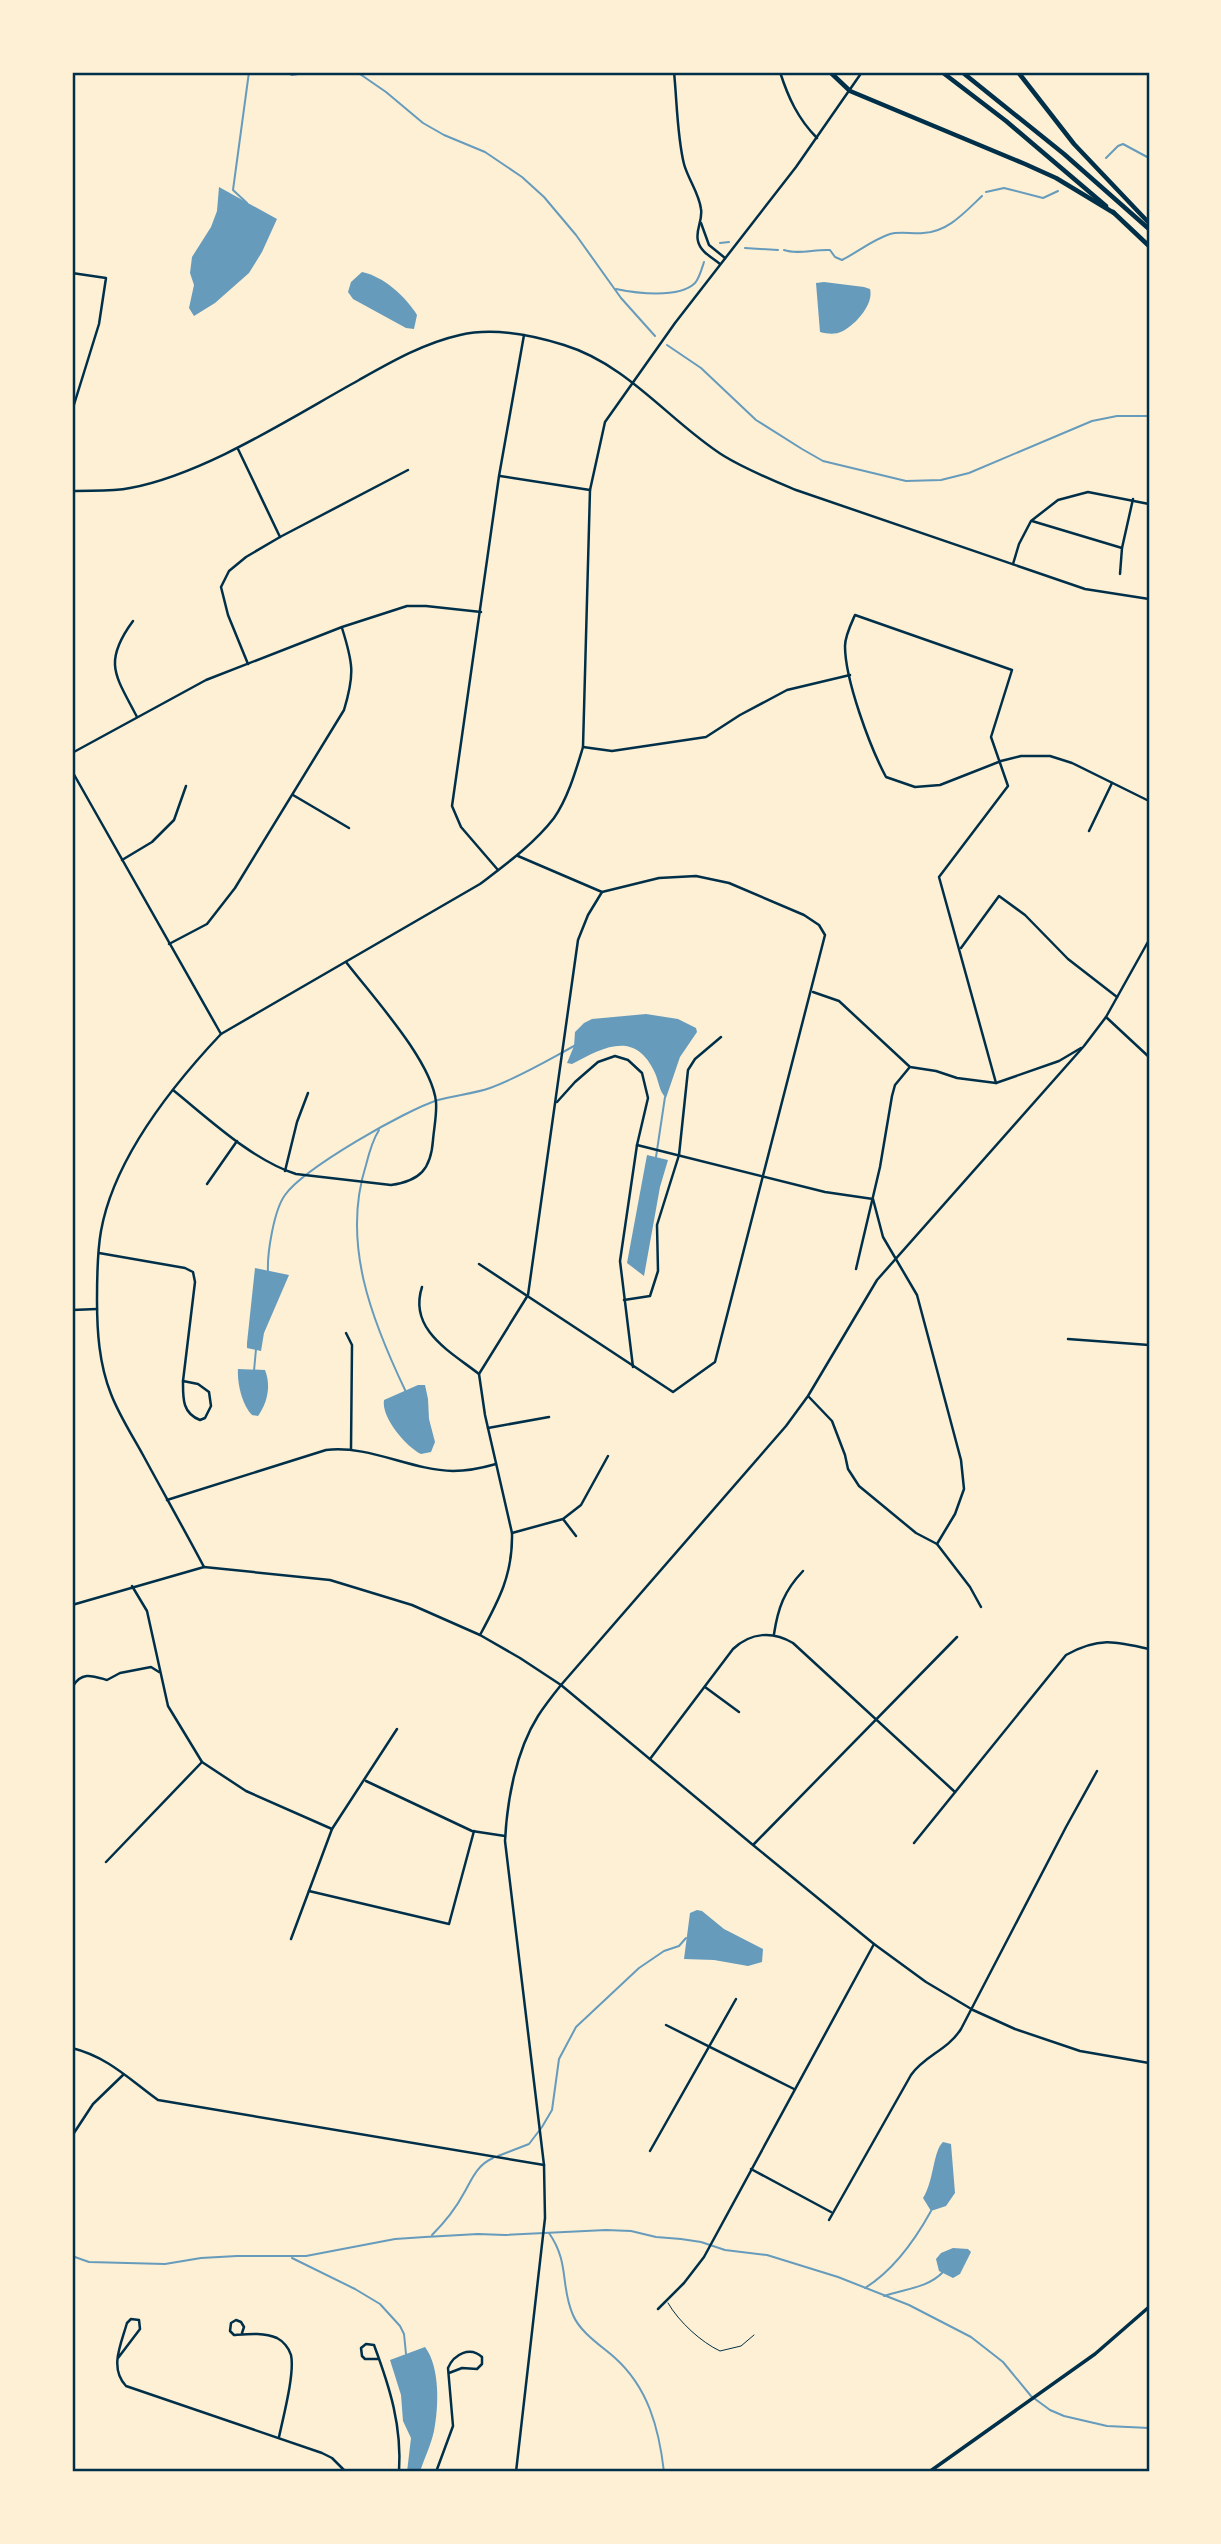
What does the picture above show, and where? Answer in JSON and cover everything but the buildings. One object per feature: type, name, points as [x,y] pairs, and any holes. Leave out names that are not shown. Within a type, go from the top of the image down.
[{"type":"highway","points":[[831,72],[850,90],[1035,169],[1114,213]]},
{"type":"highway","points":[[942,72],[1013,127],[1149,246]]},
{"type":"highway","points":[[962,72],[1064,154],[1149,229]]},
{"type":"highway","points":[[1018,72],[1073,144],[1149,223]]},
{"type":"main road","points":[[929,2472],[1095,2354],[1149,2307]]},
{"type":"street","points":[[674,72],[684,165],[696,190],[701,223],[709,245],[725,258]]},
{"type":"street","points":[[780,72],[795,111],[817,138]]},
{"type":"street","points":[[204,1567],[111,1394],[101,1359],[97,1309],[98,1253],[101,1229],[114,1187],[134,1148],[173,1090],[221,1034],[480,884],[517,855],[554,817],[573,779],[583,747],[590,491],[606,422],[632,382],[817,138],[862,72]]},
{"type":"street","points":[[701,223],[697,230],[698,244],[720,264]]},
{"type":"street","points":[[72,273],[106,278],[99,324],[72,411]]},
{"type":"street","points":[[72,491],[129,489],[175,474],[237,447],[422,347],[461,335],[487,332],[524,335],[566,345],[601,361],[632,382],[723,455],[796,490],[1085,590],[1149,599]]},
{"type":"street","points":[[498,870],[461,827],[452,806],[499,476],[524,335]]},
{"type":"street","points":[[237,447],[280,537]]},
{"type":"street","points":[[248,664],[228,615],[221,587],[229,571],[246,557],[280,537],[408,470]]},
{"type":"street","points":[[499,476],[590,491]]},
{"type":"street","points":[[1013,564],[1031,521],[1058,500],[1088,492],[1149,504]]},
{"type":"street","points":[[1120,574],[1122,548],[1133,499]]},
{"type":"street","points":[[1031,521],[1122,548]]},
{"type":"street","points":[[72,753],[206,680],[342,627],[407,606],[481,612]]},
{"type":"street","points":[[996,1083],[939,877],[1008,786],[1000,761],[991,737],[1012,670],[855,615],[844,645],[872,750],[886,777],[915,787],[940,785],[1000,761],[1021,756],[1050,756],[1072,763],[1149,801]]},
{"type":"street","points":[[133,621],[114,655],[114,672],[137,717]]},
{"type":"street","points":[[169,944],[207,924],[234,888],[344,710],[351,688],[353,663],[342,627]]},
{"type":"street","points":[[583,747],[612,751],[706,737],[787,690],[850,675]]},
{"type":"street","points":[[72,771],[221,1034]]},
{"type":"street","points":[[1089,831],[1112,782]]},
{"type":"street","points":[[121,860],[152,842],[174,820],[186,786]]},
{"type":"street","points":[[293,795],[349,828]]},
{"type":"street","points":[[479,1264],[673,1392],[715,1362],[765,1177],[825,935],[819,925],[804,915],[729,884],[696,876],[659,878],[602,892],[517,855]]},
{"type":"street","points":[[480,1635],[504,1591],[513,1553],[512,1533],[488,1428],[479,1374],[528,1295],[578,940],[588,915],[602,892]]},
{"type":"street","points":[[960,950],[999,896],[1025,915],[1068,959],[1117,996]]},
{"type":"street","points":[[516,2472],[545,2218],[544,2165],[505,1836],[510,1788],[537,1717],[561,1685],[774,1441],[808,1396],[876,1282],[1084,1046],[1106,1017],[1149,940]]},
{"type":"street","points":[[173,1090],[237,1141],[285,1171],[390,1185],[406,1182],[422,1174],[432,1157],[436,1103],[432,1082],[421,1060],[346,962]]},
{"type":"street","points":[[812,992],[839,1001],[910,1067],[957,1078],[996,1083],[1059,1061],[1084,1046]]},
{"type":"street","points":[[1106,1017],[1149,1057]]},
{"type":"street","points":[[624,1300],[650,1296],[658,1271],[657,1225],[679,1155],[688,1070],[695,1059],[721,1037]]},
{"type":"street","points":[[555,1104],[598,1062],[615,1056],[628,1059],[642,1073],[648,1098],[637,1145],[620,1261],[633,1367]]},
{"type":"street","points":[[856,1269],[873,1199],[892,1096],[895,1085],[910,1067]]},
{"type":"street","points":[[285,1171],[297,1122],[308,1093]]},
{"type":"street","points":[[207,1184],[237,1141]]},
{"type":"street","points":[[637,1145],[825,1192],[873,1199]]},
{"type":"street","points":[[873,1199],[883,1237],[917,1295],[961,1460],[964,1489],[956,1514],[937,1544]]},
{"type":"street","points":[[98,1253],[185,1268],[193,1272],[195,1282],[183,1381],[184,1405],[193,1417],[205,1418],[212,1406],[209,1392],[198,1384],[183,1381]]},
{"type":"street","points":[[422,1287],[418,1297],[424,1323],[441,1347],[479,1374]]},
{"type":"street","points":[[72,1310],[97,1309]]},
{"type":"street","points":[[346,1333],[352,1345],[351,1449]]},
{"type":"street","points":[[1068,1339],[1149,1345]]},
{"type":"street","points":[[808,1396],[832,1421],[848,1469],[859,1486],[916,1534],[937,1544],[981,1607]]},
{"type":"street","points":[[488,1428],[549,1417]]},
{"type":"street","points":[[167,1500],[326,1450],[351,1449],[448,1471],[496,1464]]},
{"type":"street","points":[[512,1533],[563,1519],[581,1505],[608,1455]]},
{"type":"street","points":[[563,1519],[576,1536]]},
{"type":"street","points":[[72,1605],[204,1567],[330,1580],[412,1605],[480,1635],[561,1685],[874,1944],[926,1982],[973,2010],[1015,2029],[1080,2051],[1149,2063]]},
{"type":"street","points":[[774,1634],[785,1592],[803,1572]]},
{"type":"street","points":[[132,1586],[147,1611],[168,1706],[202,1762],[246,1791],[332,1829]]},
{"type":"street","points":[[650,1759],[741,1642],[762,1634],[774,1634],[793,1643],[955,1792]]},
{"type":"street","points":[[753,1845],[957,1637]]},
{"type":"street","points":[[914,1843],[1066,1655],[1097,1642],[1115,1641],[1149,1649]]},
{"type":"street","points":[[73,1686],[77,1679],[87,1675],[107,1680],[120,1673],[151,1667],[159,1672]]},
{"type":"street","points":[[705,1687],[739,1712]]},
{"type":"street","points":[[291,1939],[332,1829],[397,1730]]},
{"type":"street","points":[[106,1862],[202,1762]]},
{"type":"street","points":[[829,2220],[911,2074],[922,2063],[950,2045],[973,2010],[1097,1771]]},
{"type":"street","points":[[365,1781],[474,1831],[505,1836]]},
{"type":"street","points":[[309,1891],[449,1924],[474,1831]]},
{"type":"street","points":[[658,2309],[705,2257],[874,1944]]},
{"type":"street","points":[[650,2151],[736,2000]]},
{"type":"street","points":[[666,2025],[794,2090]]},
{"type":"street","points":[[72,2048],[93,2053],[115,2066],[158,2100],[544,2165]]},
{"type":"street","points":[[72,2136],[93,2104],[124,2074]]},
{"type":"street","points":[[751,2169],[832,2213]]},
{"type":"street","points":[[118,2358],[140,2329],[139,2320],[131,2319],[127,2323],[118,2358],[117,2373],[126,2386],[279,2437],[332,2458],[346,2472]]},
{"type":"street","points":[[242,2333],[244,2328],[241,2322],[236,2320],[231,2323],[231,2333],[276,2338],[285,2344],[291,2356],[287,2401],[279,2437]]},
{"type":"street","points":[[379,2359],[365,2359],[360,2352],[361,2348],[366,2344],[374,2345],[387,2379],[401,2448],[399,2472]]},
{"type":"street","points":[[436,2472],[453,2426],[449,2374],[450,2363],[457,2356],[470,2351],[482,2357],[482,2364],[477,2369],[462,2368],[449,2374]]},
{"type":"lane","points":[[667,2301],[673,2311],[702,2340],[720,2351],[741,2346],[754,2335]]},
{"type":"water","points":[[219,187],[277,219],[249,273],[215,303],[194,316],[189,308],[194,285],[190,273],[192,257],[211,227],[217,211]]},
{"type":"water","points":[[362,272],[386,283],[407,301],[417,315],[414,329],[406,328],[353,299],[348,292],[351,282]]},
{"type":"water","points":[[816,283],[870,289],[871,295],[863,313],[848,328],[837,333],[820,332]]},
{"type":"water","points":[[646,1014],[678,1019],[696,1028],[697,1032],[680,1057],[666,1098],[647,1059],[628,1047],[607,1048],[572,1064],[567,1063],[574,1046],[575,1032],[584,1023],[592,1019]]},
{"type":"water","points":[[647,1155],[668,1160],[660,1187],[644,1276],[627,1263]]},
{"type":"water","points":[[255,1268],[289,1275],[264,1333],[261,1351],[247,1348]]},
{"type":"water","points":[[238,1369],[265,1370],[268,1393],[258,1416],[248,1411],[243,1400]]},
{"type":"water","points":[[418,1385],[425,1385],[435,1442],[431,1452],[421,1454],[408,1445],[396,1431],[384,1407],[384,1400]]},
{"type":"water","points":[[697,1910],[724,1929],[763,1949],[762,1962],[748,1966],[714,1960],[684,1959],[690,1913]]},
{"type":"water","points":[[943,2142],[951,2144],[955,2193],[946,2206],[931,2211],[923,2198],[937,2152]]},
{"type":"water","points":[[953,2248],[968,2249],[971,2252],[960,2274],[953,2278],[939,2271],[936,2259],[941,2253]]},
{"type":"water","points":[[425,2347],[436,2376],[436,2421],[420,2472],[407,2472],[411,2438],[403,2421],[401,2395],[390,2360]]},
{"type":"waterway","points":[[247,203],[233,190],[249,72]]},
{"type":"waterway","points":[[286,72],[292,75],[312,72]]},
{"type":"waterway","points":[[357,72],[423,123],[485,152],[522,177],[544,197],[576,235],[621,298],[655,336]]},
{"type":"waterway","points":[[1106,158],[1123,144],[1149,158]]},
{"type":"waterway","points":[[986,192],[1004,188],[1043,198],[1058,191]]},
{"type":"waterway","points":[[784,250],[830,250],[835,257],[842,260],[890,234],[923,233],[940,229],[956,220],[982,196]]},
{"type":"waterway","points":[[720,243],[729,242]]},
{"type":"waterway","points":[[745,248],[778,250]]},
{"type":"waterway","points":[[616,289],[657,294],[679,291],[695,283],[704,262]]},
{"type":"waterway","points":[[667,345],[701,368],[756,420],[823,461],[906,481],[941,480],[969,473],[1092,421],[1117,416],[1149,416]]},
{"type":"waterway","points":[[268,1272],[272,1232],[281,1202],[312,1170],[381,1127],[423,1106],[501,1084],[576,1045]]},
{"type":"waterway","points":[[656,1157],[665,1097]]},
{"type":"waterway","points":[[379,1130],[374,1138],[359,1194],[359,1252],[372,1310],[406,1392]]},
{"type":"waterway","points":[[254,1371],[256,1349]]},
{"type":"waterway","points":[[498,2156],[529,2144],[542,2127],[552,2110],[559,2059],[576,2027],[639,1968],[664,1951],[679,1946],[686,1938]]},
{"type":"waterway","points":[[432,2235],[454,2210],[479,2168],[493,2158]]},
{"type":"waterway","points":[[865,2288],[876,2281],[903,2254],[931,2211]]},
{"type":"waterway","points":[[72,2256],[89,2262],[165,2264],[201,2258],[306,2256],[395,2239],[606,2230],[631,2231],[701,2242],[725,2250],[767,2255],[838,2277],[909,2305],[971,2337],[1003,2362],[1031,2396],[1050,2410],[1107,2426],[1149,2428]]},
{"type":"waterway","points":[[549,2233],[560,2254],[569,2304],[576,2321],[585,2333],[626,2369],[650,2409],[664,2472]]},
{"type":"waterway","points":[[292,2258],[380,2304],[400,2326],[404,2334],[406,2354]]},
{"type":"waterway","points":[[884,2296],[923,2285],[943,2272]]}]
